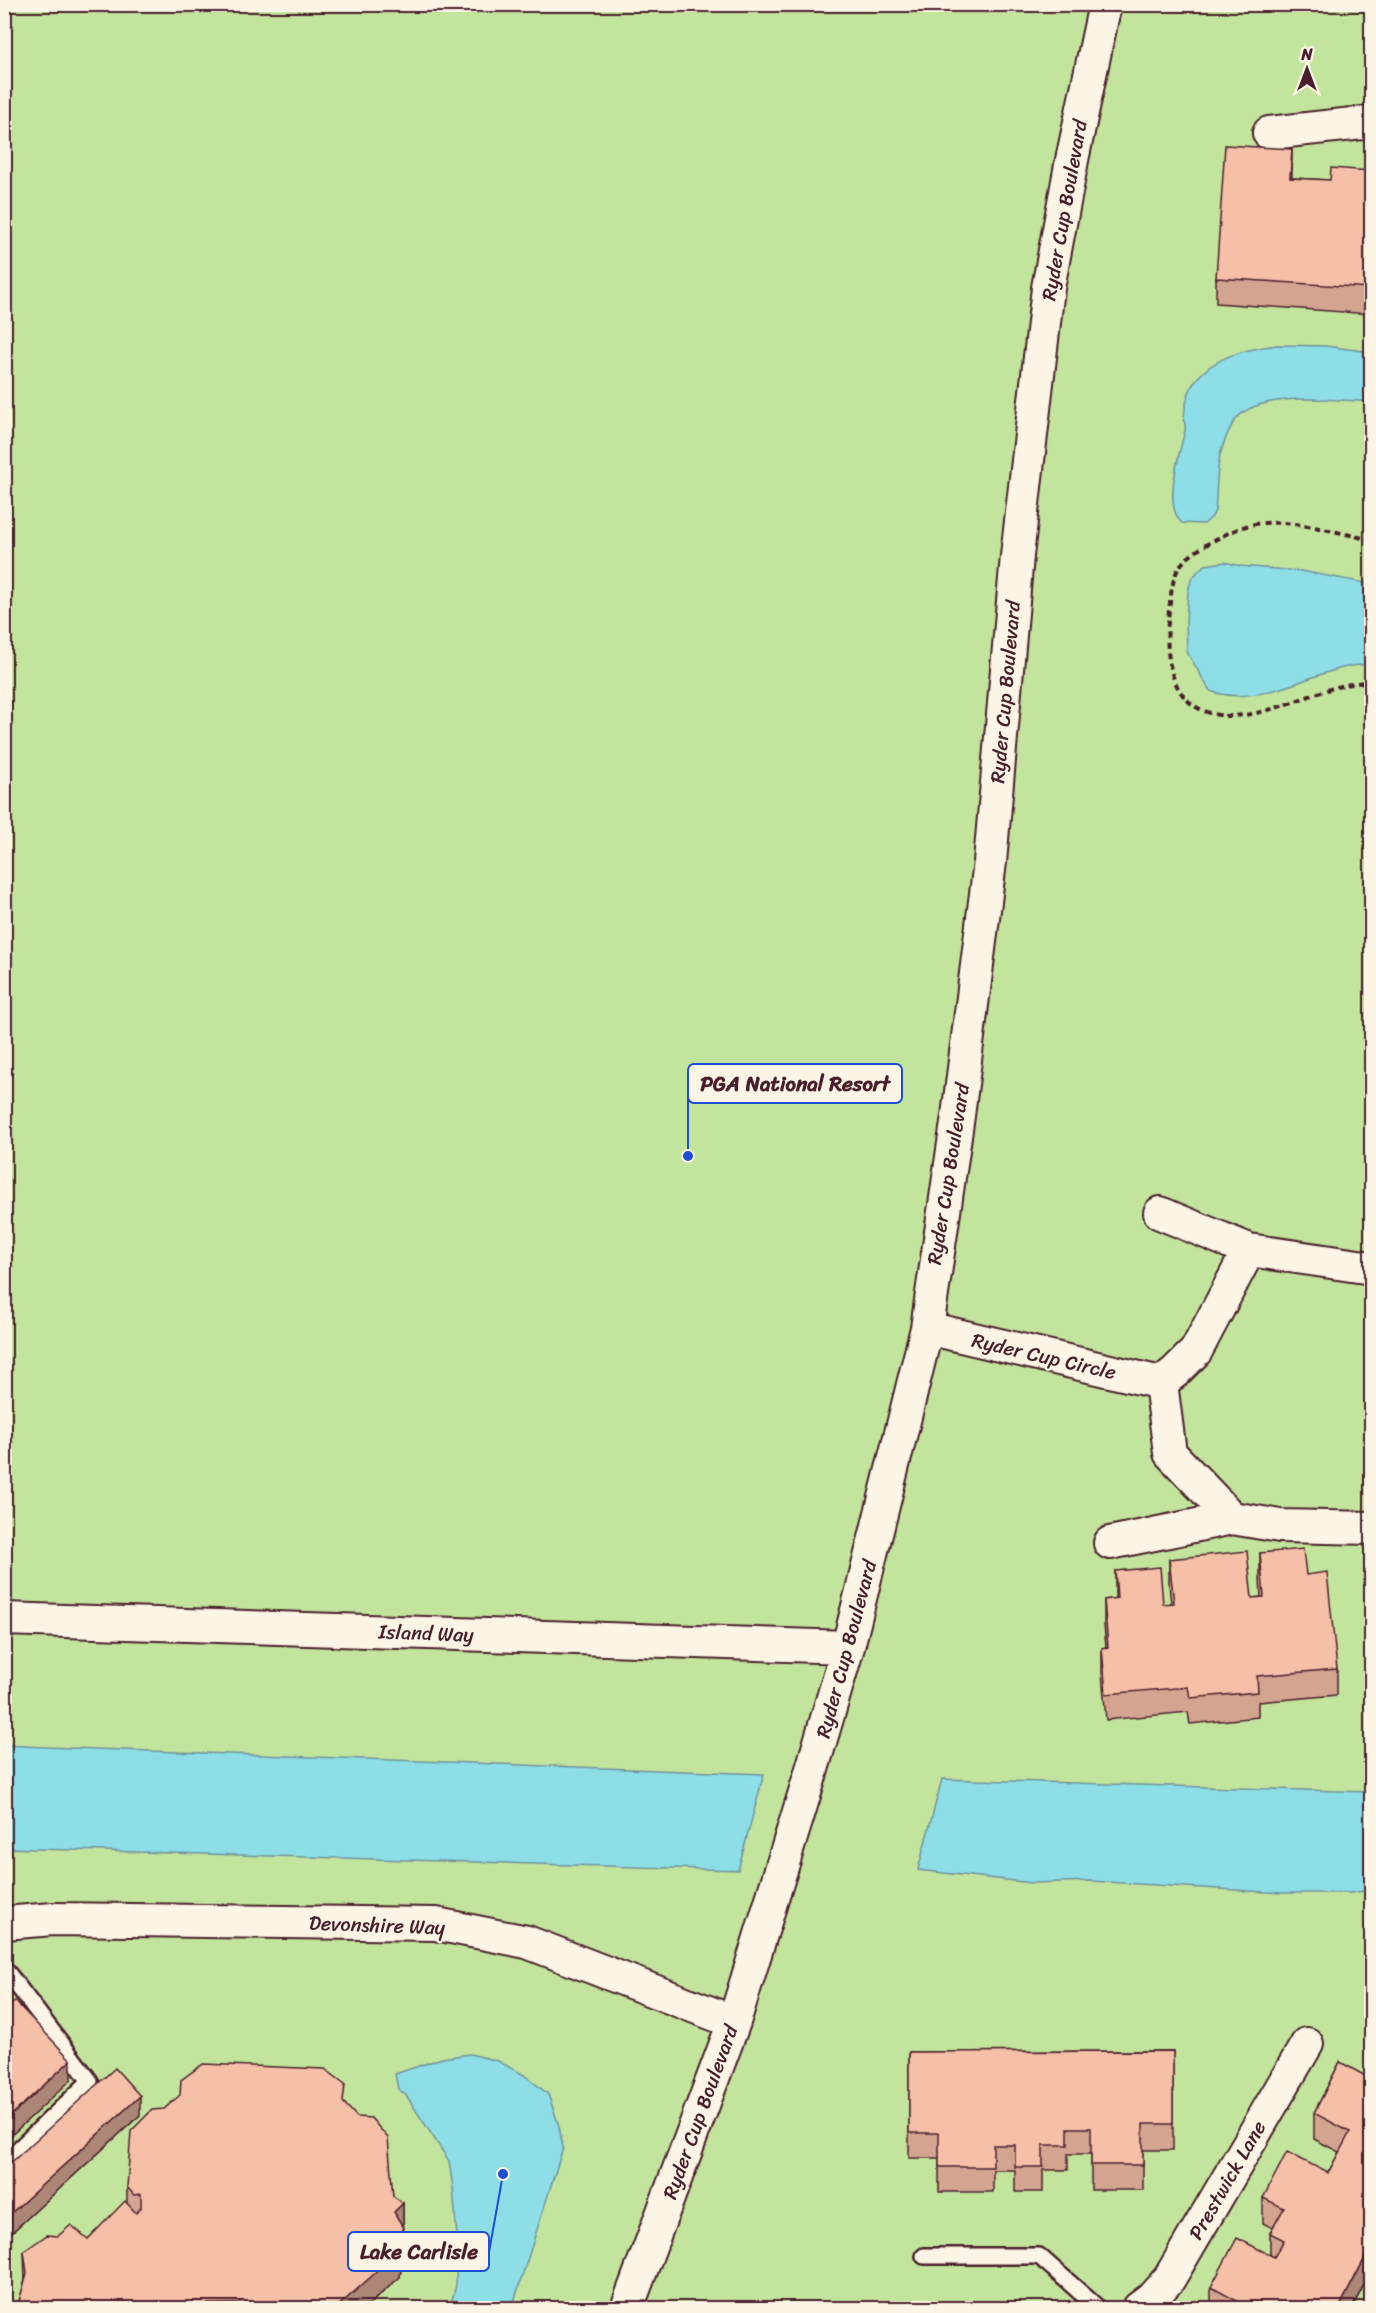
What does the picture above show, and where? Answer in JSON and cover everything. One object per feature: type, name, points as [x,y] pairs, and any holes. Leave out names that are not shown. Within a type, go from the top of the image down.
[{"type":"street","name":"Ryder Cup Boulevard","points":[[627,2308],[734,2022],[848,1647],[927,1328],[958,1116],[990,862],[1017,556],[1048,288],[1071,160],[1105,4]]},
{"type":"street","points":[[1269,133],[1371,122]]},
{"type":"street","points":[[1160,1213],[1249,1250],[1371,1268]]},
{"type":"street","points":[[1232,1518],[1170,1453],[1161,1383],[1196,1351],[1249,1250]]},
{"type":"street","name":"Ryder Cup Circle","points":[[927,1328],[1161,1383]]},
{"type":"street","points":[[1110,1544],[1232,1518],[1280,1526],[1371,1528]]},
{"type":"street","name":"Island Way","points":[[4,1619],[848,1647]]},
{"type":"street","name":"Devonshire Way","points":[[4,1923],[53,1919],[436,1924],[527,1942],[734,2022]]},
{"type":"street","name":"Prestwick Lane","points":[[1138,2308],[1151,2299],[1169,2279],[1307,2044]]},
{"type":"lane","points":[[4,1968],[90,2081],[4,2163]]},
{"type":"lane","points":[[924,2256],[1039,2256],[1098,2308]]},
{"type":"path","points":[[1371,540],[1278,523],[1249,525],[1191,553],[1178,568],[1168,620],[1169,658],[1173,681],[1186,699],[1205,711],[1229,716],[1258,712],[1330,689],[1371,681]]},
{"type":"green space","points":[[5,5],[1371,5],[1371,2308],[5,2308]]},
{"type":"water","points":[[1277,345],[1325,346],[1371,352],[1371,404],[1361,401],[1296,399],[1262,404],[1249,409],[1235,420],[1223,446],[1218,468],[1215,511],[1211,518],[1204,524],[1182,523],[1173,505],[1174,479],[1185,428],[1185,408],[1195,381],[1212,365],[1232,355]]},
{"type":"water","points":[[1225,562],[1240,566],[1301,571],[1371,584],[1371,664],[1330,671],[1271,691],[1251,695],[1230,695],[1210,691],[1187,652],[1188,592],[1191,580],[1205,565]]},
{"type":"water","points":[[5,1745],[764,1774],[738,1870],[5,1848]]},
{"type":"water","points":[[942,1779],[1371,1792],[1371,1890],[1350,1893],[1283,1893],[1091,1881],[1032,1883],[918,1870]]},
{"type":"water","points":[[470,2054],[498,2061],[524,2075],[548,2094],[559,2126],[563,2148],[512,2308],[450,2308],[456,2285],[457,2237],[449,2161],[406,2095],[398,2089],[395,2074],[442,2058]]},
{"type":"building","points":[[1225,145],[1292,149],[1290,178],[1330,180],[1331,168],[1371,171],[1371,288],[1216,278]]},
{"type":"building","points":[[1303,1549],[1306,1575],[1327,1572],[1337,1669],[1257,1676],[1258,1692],[1190,1698],[1188,1687],[1106,1694],[1102,1648],[1108,1647],[1104,1600],[1117,1598],[1115,1571],[1160,1567],[1163,1604],[1174,1603],[1169,1559],[1247,1551],[1252,1598],[1264,1597],[1260,1553]]},
{"type":"building","points":[[15,2001],[71,2060],[4,2122],[4,2010]]},
{"type":"building","points":[[1173,2051],[1173,2124],[1143,2124],[1143,2165],[1091,2165],[1091,2128],[1068,2128],[1068,2145],[1043,2145],[1043,2167],[1015,2167],[1015,2145],[993,2145],[993,2167],[939,2167],[939,2133],[909,2133],[909,2052]]},
{"type":"building","points":[[1340,2062],[1371,2079],[1371,2246],[1339,2308],[1239,2308],[1241,2303],[1211,2287],[1237,2238],[1274,2257],[1284,2240],[1270,2233],[1284,2208],[1263,2198],[1287,2152],[1328,2173],[1350,2132],[1314,2113]]},
{"type":"building","points":[[203,2064],[325,2069],[345,2084],[343,2102],[357,2117],[371,2118],[388,2138],[393,2196],[403,2203],[394,2212],[403,2227],[400,2251],[336,2308],[265,2308],[264,2303],[207,2304],[202,2308],[18,2308],[27,2273],[24,2251],[47,2235],[58,2236],[71,2225],[88,2239],[125,2201],[136,2213],[141,2208],[141,2194],[134,2195],[127,2187],[131,2131],[152,2110],[164,2109],[180,2095],[181,2080]]},
{"type":"building","points":[[115,2068],[140,2096],[10,2214],[4,2208],[4,2169]]},
{"type":"place","name":"PGA National Resort","points":[[688,1156]]},
{"type":"place","name":"Lake Carlisle","points":[[503,2174]]}]
